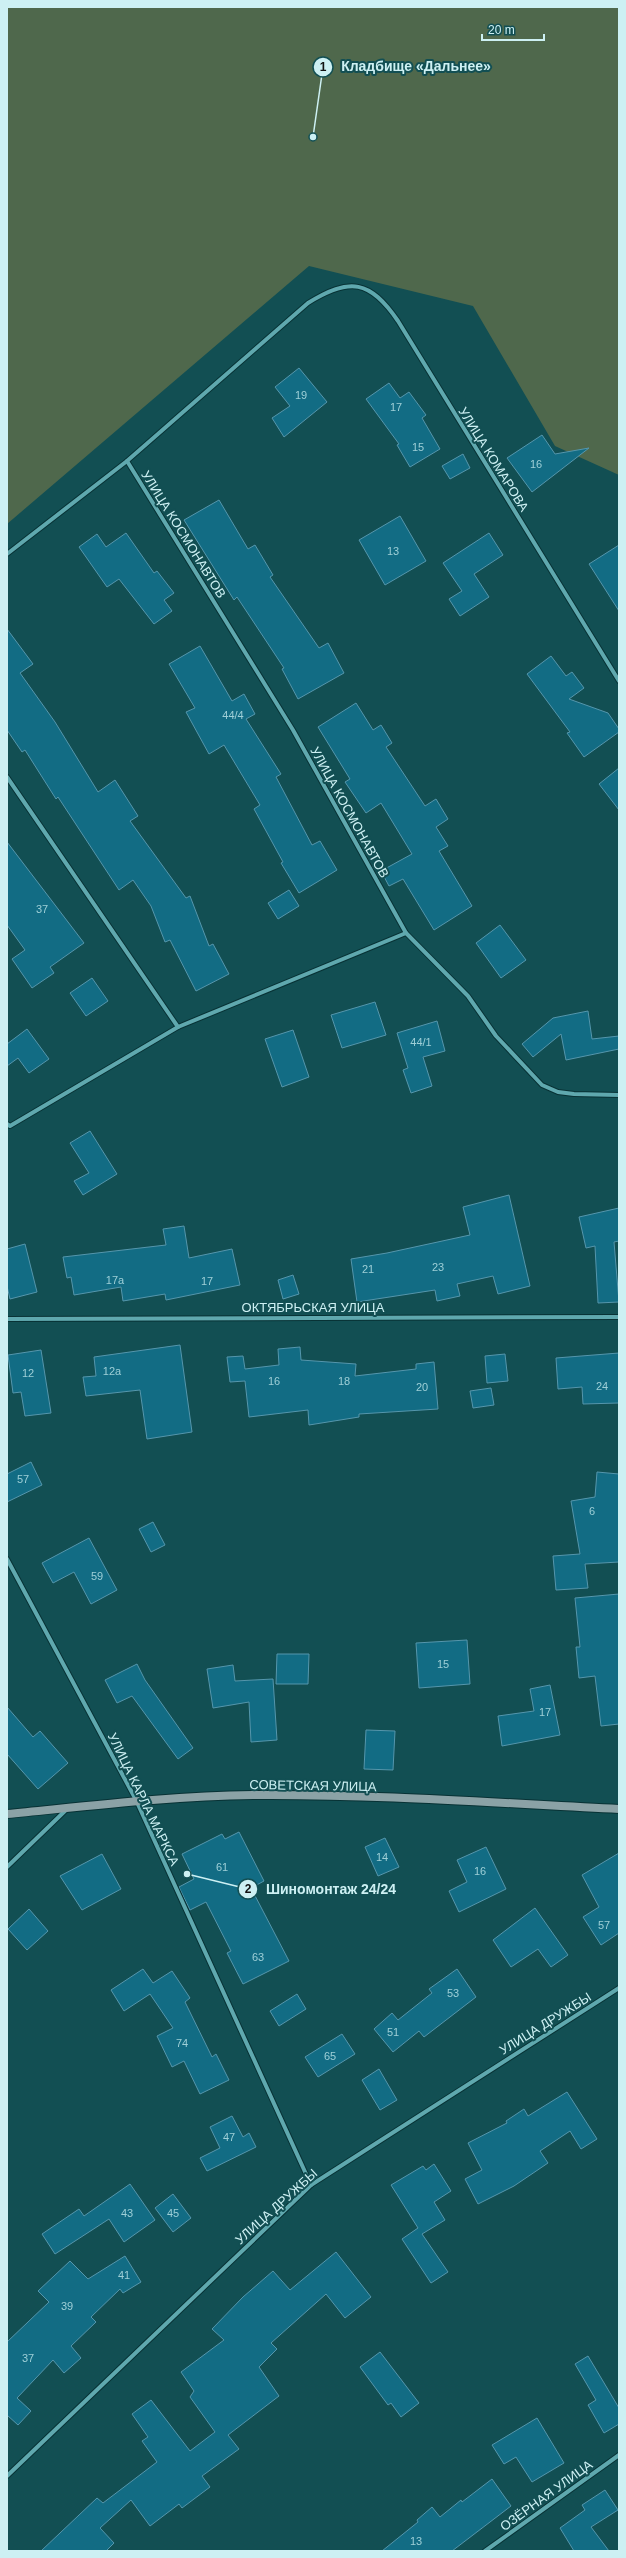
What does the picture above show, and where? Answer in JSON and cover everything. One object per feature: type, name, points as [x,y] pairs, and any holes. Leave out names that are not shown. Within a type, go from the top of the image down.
[{"type":"street","name":"УЛИЦА КОМАРОВА","points":[[7,554],[127,461],[308,303],[327,291],[343,286],[364,288],[383,299],[619,681]]},
{"type":"street","name":"УЛИЦА КОСМОНАВТОВ","points":[[127,461],[293,730],[406,933],[468,996],[496,1036],[542,1085],[558,1092],[574,1094],[619,1095]]},
{"type":"street","points":[[7,777],[178,1027]]},
{"type":"street","points":[[7,1124],[10,1126],[178,1027],[406,933]]},
{"type":"street","name":"ОКТЯБРЬСКАЯ УЛИЦА","points":[[7,1319],[619,1317]]},
{"type":"street","name":"УЛИЦА КАРЛА МАРКСА","points":[[7,1559],[136,1800],[311,2185]]},
{"type":"street","name":"СОВЕТСКАЯ УЛИЦА","points":[[7,1814],[136,1800],[252,1795],[619,1809]]},
{"type":"street","points":[[7,1867],[69,1808]]},
{"type":"street","name":"УЛИЦА ДРУЖБЫ","points":[[7,2476],[311,2185],[619,1988]]},
{"type":"street","name":"ОЗЁРНАЯ УЛИЦА","points":[[485,2551],[619,2455]]},
{"type":"green space","points":[[7,7],[619,7],[619,475],[555,446],[473,306],[309,266],[7,524]]},
{"type":"building","points":[[299,368],[327,402],[284,437],[272,418],[290,406],[275,387]]},
{"type":"building","points":[[389,383],[400,398],[409,392],[426,415],[422,418],[440,449],[410,467],[397,445],[399,444],[366,399]]},
{"type":"building","points":[[542,435],[555,454],[589,448],[532,492],[507,458]]},
{"type":"building","points":[[463,454],[470,468],[450,479],[442,466]]},
{"type":"building","points":[[219,500],[248,549],[255,545],[273,575],[270,577],[319,648],[328,643],[344,673],[298,699],[282,669],[284,668],[237,597],[234,600],[184,520]]},
{"type":"building","points":[[400,516],[426,561],[385,585],[359,540]]},
{"type":"building","points":[[126,533],[154,573],[157,571],[174,593],[164,600],[172,611],[154,624],[119,579],[107,587],[79,547],[97,534],[106,547]]},
{"type":"building","points":[[489,533],[503,555],[474,574],[489,597],[460,616],[449,599],[462,591],[443,563]]},
{"type":"building","points":[[619,545],[619,611],[589,564]]},
{"type":"building","points":[[7,629],[33,664],[20,673],[55,722],[98,792],[115,780],[138,816],[130,821],[186,898],[190,896],[209,946],[213,944],[229,974],[196,991],[170,940],[165,942],[151,906],[133,880],[119,890],[58,797],[56,799],[25,750],[22,752],[7,730]]},
{"type":"building","points":[[200,646],[232,701],[244,694],[255,714],[246,719],[281,774],[276,777],[312,845],[320,841],[337,870],[299,893],[281,863],[283,862],[254,809],[260,805],[224,745],[209,754],[186,712],[195,708],[169,664]]},
{"type":"building","points":[[551,656],[566,676],[572,672],[584,688],[569,699],[608,713],[619,729],[619,732],[584,757],[567,733],[570,732],[527,674]]},
{"type":"building","points":[[356,703],[373,730],[381,725],[392,743],[386,747],[425,806],[436,799],[448,819],[436,827],[448,846],[439,851],[472,906],[434,930],[403,879],[389,886],[381,871],[412,854],[381,803],[366,813],[345,782],[350,779],[318,727]]},
{"type":"building","points":[[619,768],[619,810],[599,784]]},
{"type":"building","points":[[7,842],[84,943],[50,967],[54,973],[32,988],[12,959],[25,950],[7,925]]},
{"type":"building","points":[[289,890],[299,906],[278,919],[268,903]]},
{"type":"building","points":[[500,925],[526,960],[501,978],[476,943]]},
{"type":"building","points":[[92,978],[108,1001],[86,1016],[70,993]]},
{"type":"building","points":[[375,1002],[386,1035],[342,1048],[331,1015]]},
{"type":"building","points":[[588,1011],[592,1039],[619,1036],[619,1049],[566,1060],[561,1034],[533,1057],[522,1044],[553,1018]]},
{"type":"building","points":[[437,1021],[445,1051],[423,1057],[432,1086],[411,1093],[403,1070],[408,1068],[397,1033]]},
{"type":"building","points":[[27,1029],[49,1059],[29,1073],[18,1058],[7,1066],[7,1044]]},
{"type":"building","points":[[293,1030],[309,1077],[282,1087],[265,1039]]},
{"type":"building","points":[[90,1131],[117,1174],[83,1195],[74,1181],[89,1173],[70,1143]]},
{"type":"building","points":[[509,1195],[530,1286],[498,1294],[493,1276],[457,1284],[460,1296],[437,1301],[435,1290],[357,1302],[351,1259],[387,1253],[470,1235],[463,1207]]},
{"type":"building","points":[[619,1208],[619,1241],[614,1242],[619,1302],[598,1303],[595,1246],[586,1248],[579,1217]]},
{"type":"building","points":[[184,1226],[189,1258],[232,1249],[240,1285],[166,1300],[165,1294],[123,1301],[121,1287],[74,1295],[71,1277],[67,1278],[63,1257],[166,1245],[163,1229]]},
{"type":"building","points":[[25,1244],[37,1292],[10,1299],[7,1286],[7,1249]]},
{"type":"building","points":[[293,1275],[299,1294],[283,1299],[278,1280]]},
{"type":"building","points":[[180,1345],[192,1432],[147,1439],[140,1390],[86,1396],[83,1377],[96,1376],[94,1357]]},
{"type":"building","points":[[300,1347],[301,1360],[356,1364],[355,1376],[416,1369],[416,1364],[434,1362],[438,1409],[359,1414],[359,1417],[309,1425],[308,1410],[249,1417],[245,1381],[230,1382],[227,1357],[243,1356],[245,1369],[279,1365],[278,1349]]},
{"type":"building","points":[[41,1350],[51,1413],[25,1416],[21,1392],[13,1393],[8,1355]]},
{"type":"building","points":[[619,1353],[619,1403],[583,1404],[582,1387],[558,1389],[556,1358]]},
{"type":"building","points":[[505,1354],[508,1381],[487,1383],[485,1356]]},
{"type":"building","points":[[491,1388],[494,1405],[473,1408],[470,1391]]},
{"type":"building","points":[[31,1462],[42,1485],[7,1502],[7,1474]]},
{"type":"building","points":[[597,1472],[619,1474],[619,1562],[585,1564],[588,1588],[556,1590],[553,1556],[580,1554],[571,1501],[595,1497]]},
{"type":"building","points":[[153,1522],[165,1545],[151,1552],[139,1529]]},
{"type":"building","points":[[89,1538],[117,1590],[91,1604],[74,1572],[53,1583],[42,1563]]},
{"type":"building","points":[[619,1594],[619,1724],[601,1726],[595,1676],[579,1678],[576,1647],[580,1647],[575,1598]]},
{"type":"building","points":[[467,1640],[470,1684],[419,1688],[416,1643]]},
{"type":"building","points":[[277,1654],[309,1654],[308,1684],[276,1684]]},
{"type":"building","points":[[137,1664],[145,1680],[193,1748],[178,1759],[132,1696],[117,1703],[105,1680]]},
{"type":"building","points":[[233,1665],[235,1681],[273,1679],[277,1740],[251,1742],[249,1702],[213,1708],[207,1669]]},
{"type":"building","points":[[550,1685],[560,1735],[502,1746],[498,1716],[534,1711],[530,1689]]},
{"type":"building","points":[[7,1707],[33,1737],[40,1731],[68,1763],[38,1789],[7,1754]]},
{"type":"building","points":[[366,1730],[395,1731],[393,1770],[364,1769]]},
{"type":"building","points":[[239,1832],[264,1881],[251,1888],[289,1961],[243,1984],[227,1953],[231,1951],[206,1902],[190,1910],[179,1887],[194,1879],[182,1854],[222,1834],[225,1839]]},
{"type":"building","points":[[385,1838],[399,1867],[378,1876],[365,1847]]},
{"type":"building","points":[[486,1847],[506,1889],[459,1912],[449,1891],[467,1882],[457,1860]]},
{"type":"building","points":[[619,1853],[619,1933],[601,1945],[583,1917],[599,1907],[582,1875]]},
{"type":"building","points":[[102,1854],[121,1889],[82,1910],[60,1876]]},
{"type":"building","points":[[535,1908],[568,1955],[551,1967],[538,1949],[511,1967],[493,1940]]},
{"type":"building","points":[[29,1909],[48,1931],[27,1950],[8,1929]]},
{"type":"building","points":[[143,1969],[153,1983],[172,1971],[190,1998],[185,2002],[212,2057],[216,2054],[229,2080],[200,2094],[184,2061],[172,2067],[157,2036],[173,2028],[150,1994],[124,2011],[111,1990]]},
{"type":"building","points":[[457,1969],[476,1997],[424,2037],[419,2031],[393,2052],[374,2029],[392,2013],[398,2020],[432,1993],[429,1989]]},
{"type":"building","points":[[297,1994],[306,2009],[279,2026],[270,2011]]},
{"type":"building","points":[[342,2034],[355,2054],[318,2077],[305,2057]]},
{"type":"building","points":[[379,2069],[397,2100],[380,2110],[362,2080]]},
{"type":"building","points":[[567,2092],[597,2139],[581,2149],[570,2131],[540,2151],[548,2163],[514,2186],[478,2204],[465,2179],[482,2170],[468,2143],[507,2123],[506,2121],[524,2109],[528,2116]]},
{"type":"building","points":[[232,2116],[243,2137],[249,2133],[256,2147],[207,2171],[200,2158],[220,2148],[210,2127]]},
{"type":"building","points":[[434,2164],[451,2191],[434,2202],[445,2220],[422,2234],[448,2272],[431,2283],[402,2239],[418,2228],[391,2185],[423,2166],[426,2170]]},
{"type":"building","points":[[130,2184],[155,2220],[124,2242],[109,2219],[55,2254],[42,2234],[79,2209],[84,2216]]},
{"type":"building","points":[[173,2194],[191,2218],[173,2232],[155,2208]]},
{"type":"building","points":[[336,2252],[371,2297],[345,2318],[326,2294],[271,2343],[277,2349],[259,2367],[279,2396],[228,2435],[239,2449],[202,2476],[210,2487],[182,2508],[179,2504],[150,2526],[131,2500],[100,2528],[114,2543],[106,2551],[41,2551],[97,2498],[103,2503],[157,2462],[142,2441],[148,2437],[132,2414],[151,2400],[190,2451],[215,2432],[190,2397],[194,2391],[181,2372],[224,2340],[212,2329],[243,2297],[273,2271],[290,2290]]},
{"type":"building","points":[[125,2256],[141,2282],[123,2293],[120,2289],[91,2317],[96,2322],[71,2346],[81,2358],[64,2373],[53,2360],[17,2398],[31,2411],[18,2425],[7,2415],[7,2342],[49,2302],[38,2291],[70,2261],[88,2279]]},
{"type":"building","points":[[380,2352],[419,2403],[401,2417],[391,2403],[388,2405],[360,2367]]},
{"type":"building","points":[[588,2356],[619,2408],[619,2424],[604,2433],[588,2405],[596,2400],[575,2364]]},
{"type":"building","points":[[537,2418],[564,2463],[532,2482],[516,2457],[504,2464],[492,2445]]},
{"type":"building","points":[[492,2479],[511,2506],[452,2551],[382,2551],[418,2522],[417,2520],[432,2507],[440,2517],[461,2500],[462,2502]]},
{"type":"building","points":[[605,2490],[618,2510],[591,2527],[609,2551],[574,2551],[560,2528],[585,2510],[582,2505]]},
{"type":"place","name":"Кладбище «Дальнее»","points":[[313,137]]},
{"type":"place","name":"Шиномонтаж 24/24","points":[[187,1874]]}]
